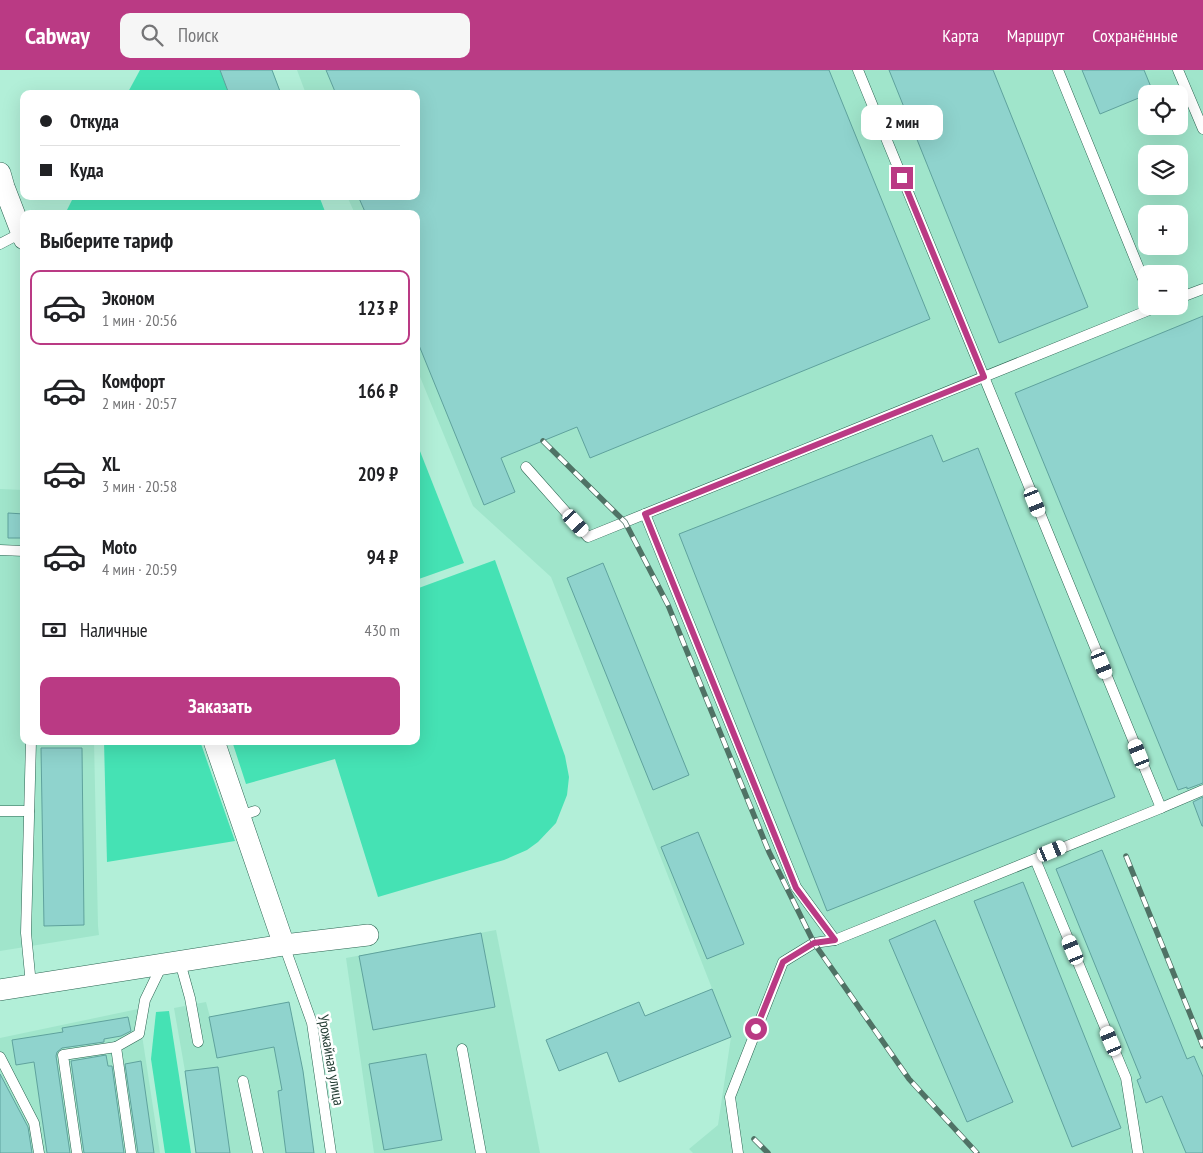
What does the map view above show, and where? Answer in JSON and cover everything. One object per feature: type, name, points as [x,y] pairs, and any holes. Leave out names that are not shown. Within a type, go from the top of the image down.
[{"type":"street","points":[[0,172],[20,231]]},
{"type":"street","points":[[216,745],[247,813],[284,945]]},
{"type":"street","points":[[0,990],[284,945],[368,935]]},
{"type":"lane","points":[[858,70],[1161,808]]},
{"type":"lane","points":[[1058,70],[1138,266]]},
{"type":"lane","points":[[1178,70],[1203,129]]},
{"type":"lane","points":[[0,244],[20,237]]},
{"type":"lane","points":[[1188,295],[1203,289]]},
{"type":"lane","points":[[526,467],[588,536],[1138,314]]},
{"type":"lane","points":[[645,514],[796,888],[835,940]]},
{"type":"lane","points":[[0,550],[20,551]]},
{"type":"lane","points":[[31,745],[26,933],[31,985]]},
{"type":"lane","points":[[738,1153],[730,1097],[783,962],[814,943],[835,940],[1203,790]]},
{"type":"lane","points":[[0,811],[29,812]]},
{"type":"lane","points":[[1034,859],[1126,1078],[1138,1153]]},
{"type":"lane","name":"Урожайная улица","points":[[284,945],[312,1023],[331,1153]]},
{"type":"lane","points":[[77,1153],[63,1055],[116,1048],[140,1034],[144,1000],[171,963],[190,998],[198,1042]]},
{"type":"lane","points":[[116,1048],[131,1153]]},
{"type":"lane","points":[[462,1049],[480,1153]]},
{"type":"lane","points":[[0,1057],[34,1123],[39,1153]]},
{"type":"lane","points":[[243,1081],[258,1153]]},
{"type":"shaded area","points":[[297,70],[1203,70],[1203,1153],[693,1153],[689,1149],[718,1125],[731,1037],[551,577],[473,506],[420,377],[420,210],[353,210],[349,200],[420,200],[420,90],[304,90]]},
{"type":"shaded area","points":[[0,489],[20,490],[20,745],[94,745],[99,935],[0,951]]},
{"type":"shaded area","points":[[496,930],[540,1153],[374,1153],[346,958]]},
{"type":"shaded area","points":[[206,1002],[210,1017],[289,1002],[304,1076],[314,1153],[196,1153],[174,1008]]},
{"type":"shaded area","points":[[138,1009],[160,1153],[0,1153],[0,1038]]},
{"type":"green space","points":[[140,70],[272,70],[280,90],[129,90]]},
{"type":"green space","points":[[72,200],[321,200],[324,210],[67,210]]},
{"type":"green space","points":[[420,451],[464,563],[420,579]]},
{"type":"green space","points":[[495,560],[565,756],[569,777],[567,795],[556,823],[538,842],[527,850],[504,860],[378,897],[335,759],[246,784],[233,745],[420,745],[420,588]]},
{"type":"green space","points":[[104,745],[201,745],[235,841],[107,862]]},
{"type":"green space","points":[[169,1011],[191,1153],[165,1153],[151,1059],[156,1012]]},
{"type":"building","points":[[220,70],[272,70],[280,90],[228,90]]},
{"type":"building","points":[[326,70],[829,70],[930,319],[590,458],[577,427],[501,458],[515,492],[484,505],[420,348],[420,210],[364,210],[360,200],[420,200],[420,90],[334,90]]},
{"type":"building","points":[[889,70],[993,70],[1088,307],[999,343]]},
{"type":"building","points":[[1082,70],[1144,70],[1150,85],[1138,85],[1138,98],[1100,114]]},
{"type":"building","points":[[1203,316],[1203,783],[1178,790],[1015,393]]},
{"type":"building","points":[[932,435],[943,462],[978,448],[1115,797],[827,911],[679,534]]},
{"type":"building","points":[[8,513],[20,514],[20,538],[8,538]]},
{"type":"building","points":[[603,563],[689,775],[653,790],[567,578]]},
{"type":"building","points":[[41,748],[82,748],[84,925],[44,926]]},
{"type":"building","points":[[1203,797],[1203,826],[1202,826],[1193,802]]},
{"type":"building","points":[[698,832],[744,944],[707,959],[661,847]]},
{"type":"building","points":[[1102,850],[1187,1059],[1194,1056],[1203,1077],[1203,1153],[1186,1153],[1162,1096],[1146,1103],[1137,1080],[1141,1078],[1056,869]]},
{"type":"building","points":[[1023,882],[1121,1128],[1072,1147],[974,901]]},
{"type":"building","points":[[935,920],[1013,1102],[967,1122],[889,940]]},
{"type":"building","points":[[481,933],[495,1007],[373,1030],[359,956]]},
{"type":"building","points":[[712,989],[731,1037],[619,1082],[607,1052],[559,1071],[546,1040],[639,1002],[645,1016]]},
{"type":"building","points":[[289,1002],[303,1071],[314,1153],[286,1153],[278,1091],[282,1090],[274,1047],[217,1058],[209,1017]]},
{"type":"building","points":[[128,1017],[131,1031],[121,1036],[104,1039],[104,1042],[62,1048],[57,1052],[56,1056],[70,1153],[47,1153],[34,1062],[16,1065],[12,1040],[63,1032],[62,1028]]},
{"type":"building","points":[[426,1054],[442,1140],[384,1150],[369,1064]]},
{"type":"building","points":[[106,1055],[108,1066],[112,1066],[124,1153],[84,1153],[71,1061]]},
{"type":"building","points":[[141,1061],[154,1153],[138,1153],[125,1064]]},
{"type":"building","points":[[218,1067],[230,1153],[196,1153],[185,1071]]},
{"type":"building","points":[[0,1074],[28,1127],[32,1153],[0,1153]]},
{"type":"railway","points":[[543,441],[625,522],[668,605],[769,852],[814,943],[909,1079],[977,1153]]},
{"type":"railway","points":[[1126,856],[1203,1046]]},
{"type":"railway","points":[[754,1139],[768,1153]]},
{"type":"route","points":[[756,1029],[783,962],[814,943],[835,940],[796,888],[645,514],[984,377],[902,178]]}]
